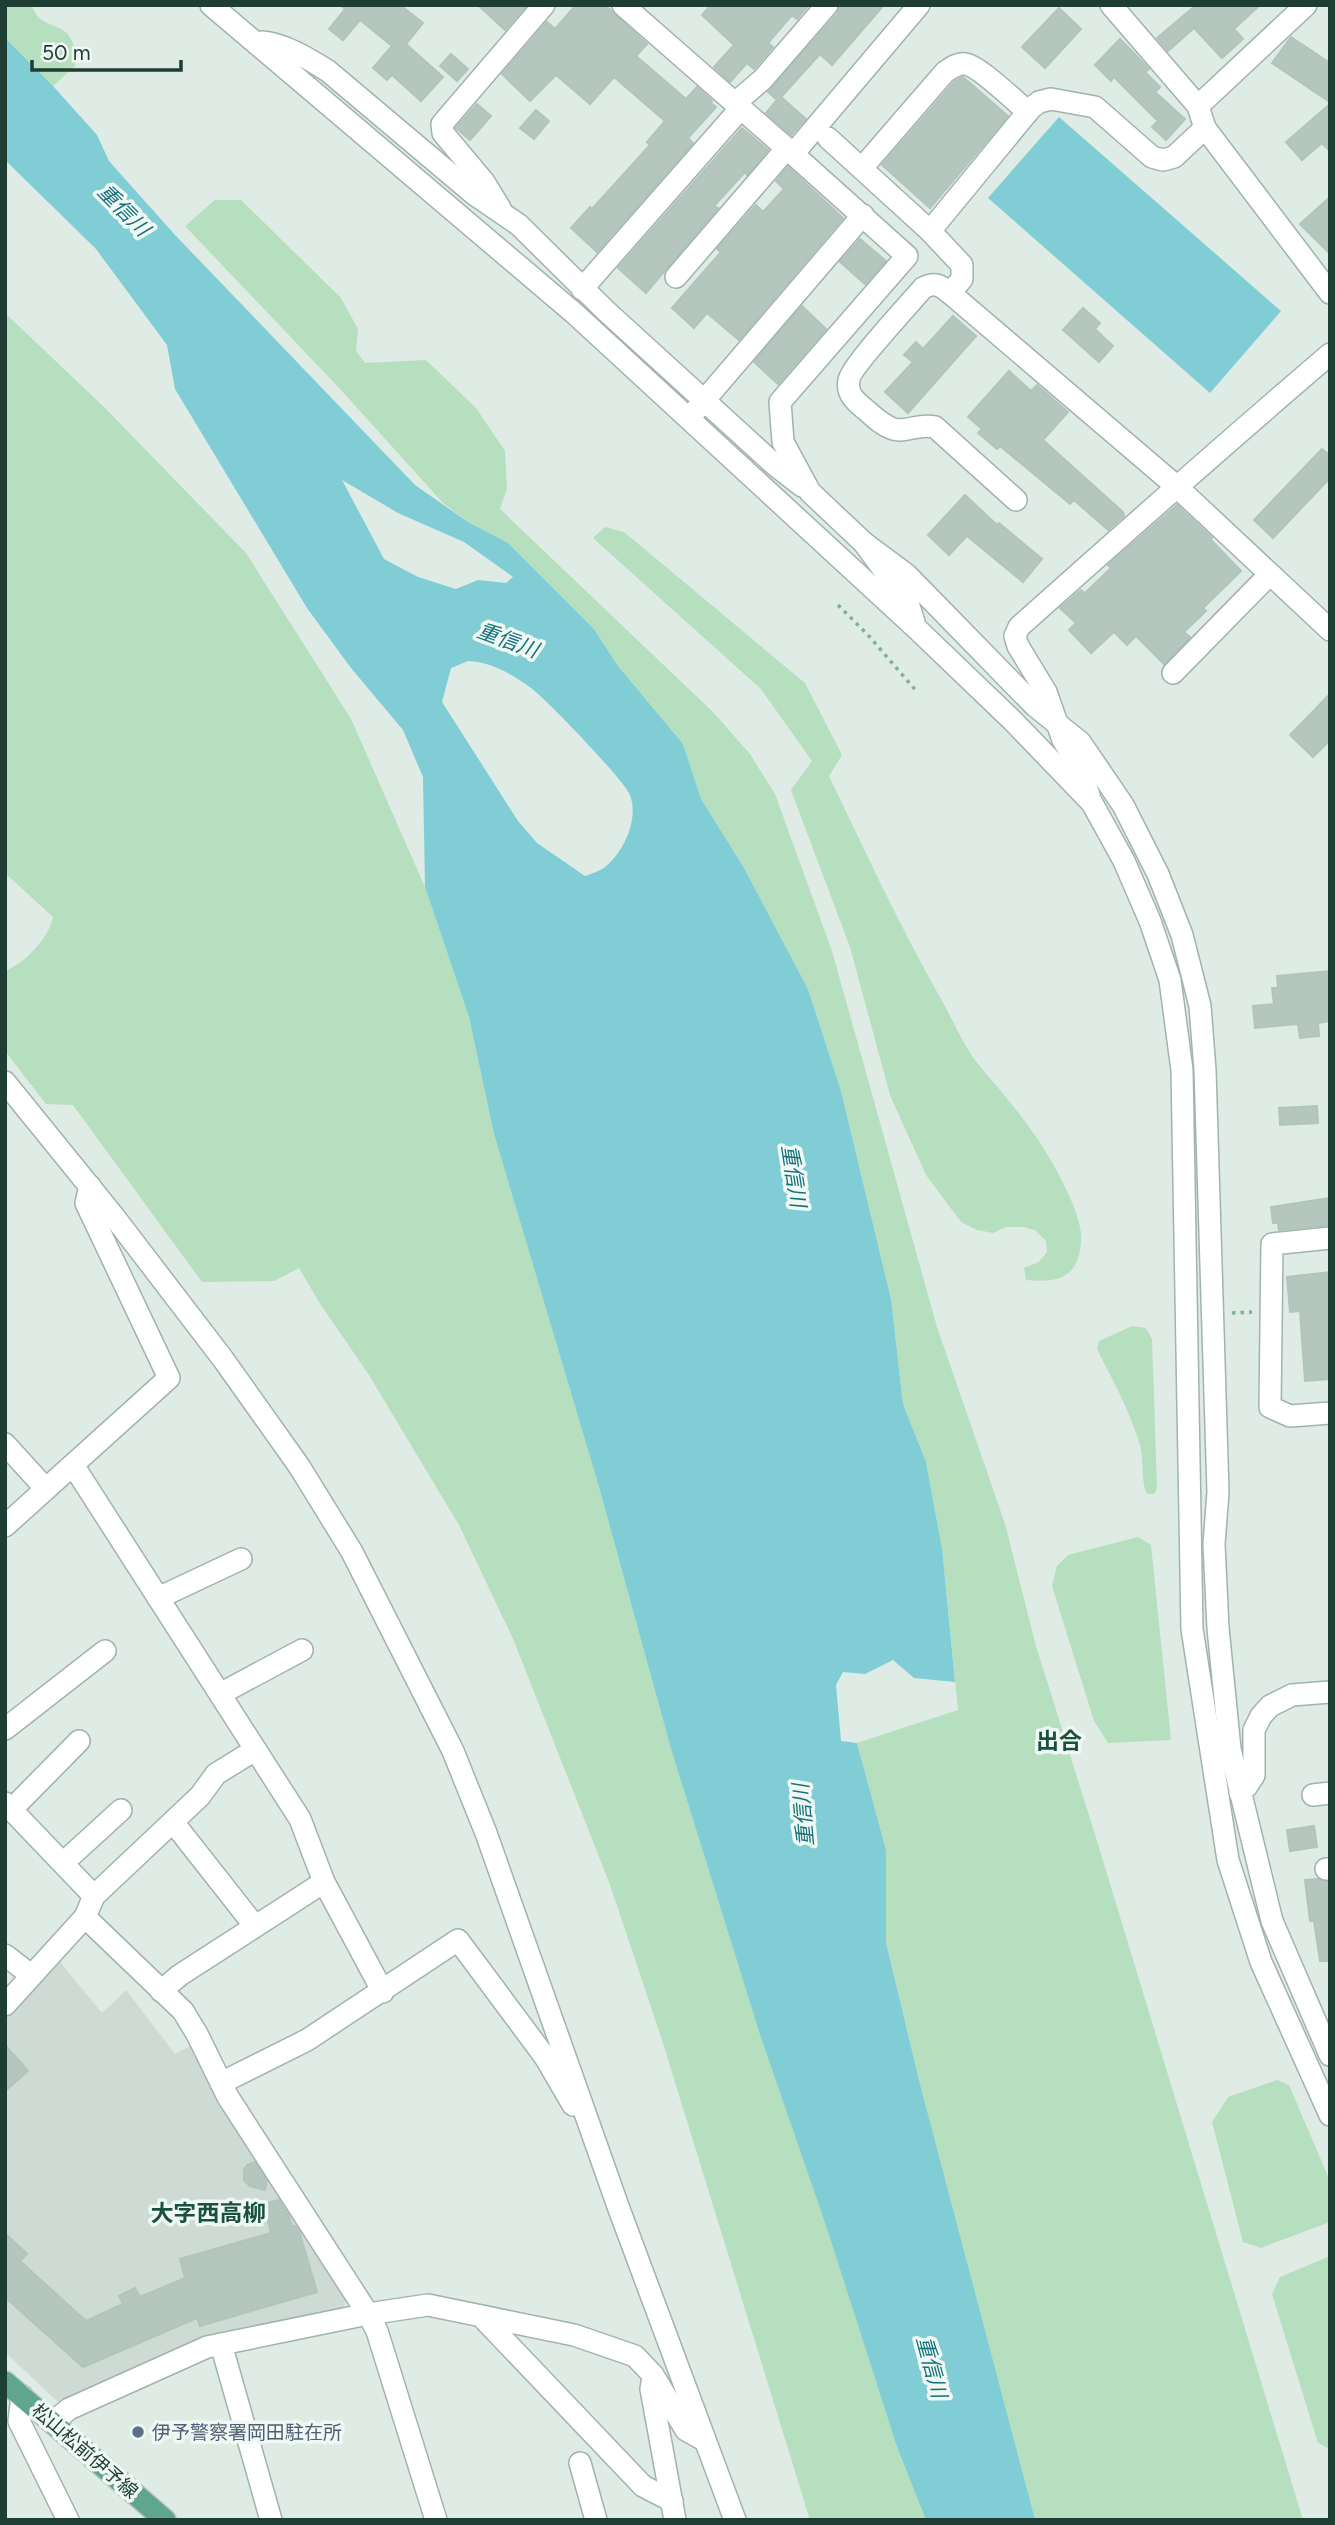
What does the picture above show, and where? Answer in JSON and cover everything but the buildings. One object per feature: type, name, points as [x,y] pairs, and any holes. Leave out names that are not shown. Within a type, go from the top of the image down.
[{"type":"main road","name":"松山松前伊予線","points":[[5,2382],[165,2520]]},
{"type":"street","points":[[211,5],[545,288],[916,628],[1013,720],[1092,803]]},
{"type":"street","points":[[544,5],[442,124],[443,132],[484,182],[539,268],[545,288]]},
{"type":"street","points":[[623,5],[907,256],[780,402],[783,442],[810,492]]},
{"type":"street","points":[[582,289],[827,5]]},
{"type":"street","points":[[676,277],[919,5]]},
{"type":"street","points":[[1111,5],[1198,106],[1205,128],[1330,293]]},
{"type":"street","points":[[1198,106],[1306,5]]},
{"type":"street","points":[[257,43],[267,42],[278,46],[309,59],[328,71],[474,194],[532,237],[582,289],[775,465],[810,492],[864,543],[907,575],[1035,706],[1080,743],[1124,805],[1158,874],[1182,936],[1200,1006],[1205,1070],[1218,1492],[1214,1545],[1218,1628],[1230,1749],[1272,1921],[1330,2055]]},
{"type":"street","points":[[862,168],[944,72],[956,65],[966,63],[979,71],[1028,112]]},
{"type":"street","points":[[930,231],[1039,102],[1051,99],[1095,107],[1152,157],[1163,160],[1174,157],[1205,128]]},
{"type":"street","points":[[828,138],[930,231],[962,265],[962,279],[950,293]]},
{"type":"street","points":[[688,418],[863,215]]},
{"type":"street","points":[[1016,500],[935,427],[924,424],[902,430],[893,429],[882,424],[854,399],[849,391],[850,373],[923,288],[931,284],[940,285],[950,293],[1176,486],[1330,630]]},
{"type":"street","points":[[1330,354],[1018,627],[1015,636],[1018,646],[1046,692],[1056,723],[1079,766],[1092,803],[1124,861],[1150,921],[1170,980],[1182,1070],[1192,1629],[1228,1860],[1261,1962],[1330,2115]]},
{"type":"street","points":[[864,543],[908,603],[916,628]]},
{"type":"street","points":[[1173,673],[1270,574]]},
{"type":"street","points":[[9,1091],[90,1186],[231,1369],[299,1466],[352,1552],[453,1751],[486,1833],[584,2111],[735,2520]]},
{"type":"street","points":[[5,1527],[169,1378],[86,1203],[90,1186]]},
{"type":"street","points":[[1330,1238],[1272,1244],[1270,1407],[1290,1416],[1330,1413]]},
{"type":"street","points":[[5,1444],[46,1489]]},
{"type":"street","points":[[73,1465],[300,1819],[324,1882],[383,1992]]},
{"type":"street","points":[[158,1598],[241,1559]]},
{"type":"street","points":[[220,1694],[302,1650]]},
{"type":"street","points":[[5,1729],[105,1651]]},
{"type":"street","points":[[1240,1793],[1254,1775],[1254,1730],[1261,1716],[1270,1706],[1292,1695],[1330,1692]]},
{"type":"street","points":[[79,1741],[9,1806],[94,1896]]},
{"type":"street","points":[[5,2005],[85,1917],[94,1896],[200,1796],[216,1774],[255,1750]]},
{"type":"street","points":[[63,1863],[121,1810]]},
{"type":"street","points":[[173,1822],[254,1926]]},
{"type":"street","points":[[1228,1860],[1272,1921]]},
{"type":"street","points":[[161,1991],[180,1975],[324,1882]]},
{"type":"street","points":[[85,1917],[183,2011],[221,2083],[369,2314],[377,2330],[436,2520]]},
{"type":"street","points":[[221,2083],[307,2040],[458,1940],[545,2057],[571,2104],[584,2111]]},
{"type":"street","points":[[5,1955],[31,1975]]},
{"type":"street","points":[[53,2422],[69,2409],[207,2347],[369,2314],[428,2305],[574,2334],[635,2356],[653,2375],[686,2430],[704,2440]]},
{"type":"street","points":[[481,2316],[643,2486],[674,2510]]},
{"type":"street","points":[[221,2344],[271,2520]]},
{"type":"street","points":[[653,2375],[651,2389],[674,2510]]},
{"type":"street","points":[[22,2396],[19,2421],[68,2520]]},
{"type":"street","points":[[580,2463],[596,2520]]},
{"type":"path","points":[[838,605],[918,693]]},
{"type":"shaded area","points":[[56,1957],[102,2013],[126,1990],[175,2054],[192,2045],[348,2293],[343,2310],[209,2339],[59,2403],[5,2352],[5,2015]]},
{"type":"green space","points":[[5,5],[32,5],[36,15],[65,31],[71,38],[75,66],[53,86],[5,38]]},
{"type":"green space","points":[[215,200],[241,200],[341,298],[358,329],[356,351],[365,363],[426,360],[476,408],[505,451],[507,488],[500,509],[714,713],[750,754],[775,794],[832,951],[937,1327],[1005,1524],[1036,1646],[1303,2520],[1035,2520],[994,2390],[886,1943],[886,1850],[857,1743],[958,1710],[942,1548],[926,1462],[903,1404],[891,1299],[841,1091],[808,989],[743,866],[701,799],[683,744],[618,666],[594,629],[508,543],[468,522],[443,503],[341,390],[185,226]]},
{"type":"green space","points":[[5,313],[105,408],[246,553],[351,719],[425,887],[469,1017],[494,1134],[599,1487],[671,1749],[760,2035],[826,2226],[897,2447],[926,2520],[810,2520],[662,2040],[609,1882],[514,1641],[459,1525],[369,1375],[299,1268],[274,1281],[202,1282],[73,1105],[46,1104],[5,1051],[5,971],[35,949],[47,933],[53,917],[5,873]]},
{"type":"green space","points":[[605,527],[624,532],[805,683],[842,755],[829,776],[911,944],[968,1049],[1041,1144],[1071,1200],[1080,1225],[1081,1241],[1076,1263],[1065,1276],[1048,1280],[1026,1280],[1024,1268],[1039,1262],[1047,1252],[1046,1241],[1035,1230],[1023,1227],[1006,1227],[993,1233],[977,1230],[961,1222],[926,1175],[890,1095],[850,947],[791,790],[812,761],[761,689],[593,538]]},
{"type":"green space","points":[[1132,1326],[1146,1328],[1152,1339],[1157,1488],[1154,1494],[1147,1494],[1145,1490],[1136,1432],[1097,1349],[1099,1341]]},
{"type":"green space","points":[[1138,1537],[1151,1545],[1171,1740],[1108,1743],[1094,1721],[1052,1586],[1057,1566],[1068,1555]]},
{"type":"green space","points":[[1277,2080],[1289,2085],[1330,2181],[1330,2222],[1261,2248],[1243,2242],[1212,2122],[1228,2097]]},
{"type":"green space","points":[[1330,2256],[1330,2449],[1318,2443],[1272,2294],[1280,2277]]},
{"type":"water","name":"重信川","points":[[5,38],[97,135],[109,161],[176,236],[415,485],[468,522],[508,543],[594,629],[618,666],[683,744],[701,799],[743,866],[808,989],[841,1091],[891,1299],[903,1404],[926,1462],[942,1548],[955,1682],[914,1678],[893,1660],[865,1674],[843,1672],[836,1685],[841,1741],[857,1743],[886,1850],[886,1943],[922,2092],[1035,2520],[926,2520],[897,2447],[826,2226],[760,2035],[671,1749],[599,1487],[494,1134],[469,1017],[425,887],[423,777],[403,730],[351,668],[307,608],[175,389],[167,345],[96,249],[5,160]],"holes":[[[342,480],[398,513],[464,542],[513,577],[506,583],[478,580],[456,589],[418,577],[384,559]],[[468,661],[501,670],[531,688],[584,740],[625,787],[632,804],[631,824],[624,844],[612,861],[603,868],[585,876],[537,843],[518,821],[442,702],[451,668]]]},
{"type":"water","points":[[1059,117],[1281,311],[1210,393],[988,198]]},
{"type":"place","name":"伊予警察署岡田駐在所","points":[[138,2432]]},
{"type":"district","name":"出合","points":[[1059,1741]]},
{"type":"district","name":"大字西高柳","points":[[208,2213]]}]
